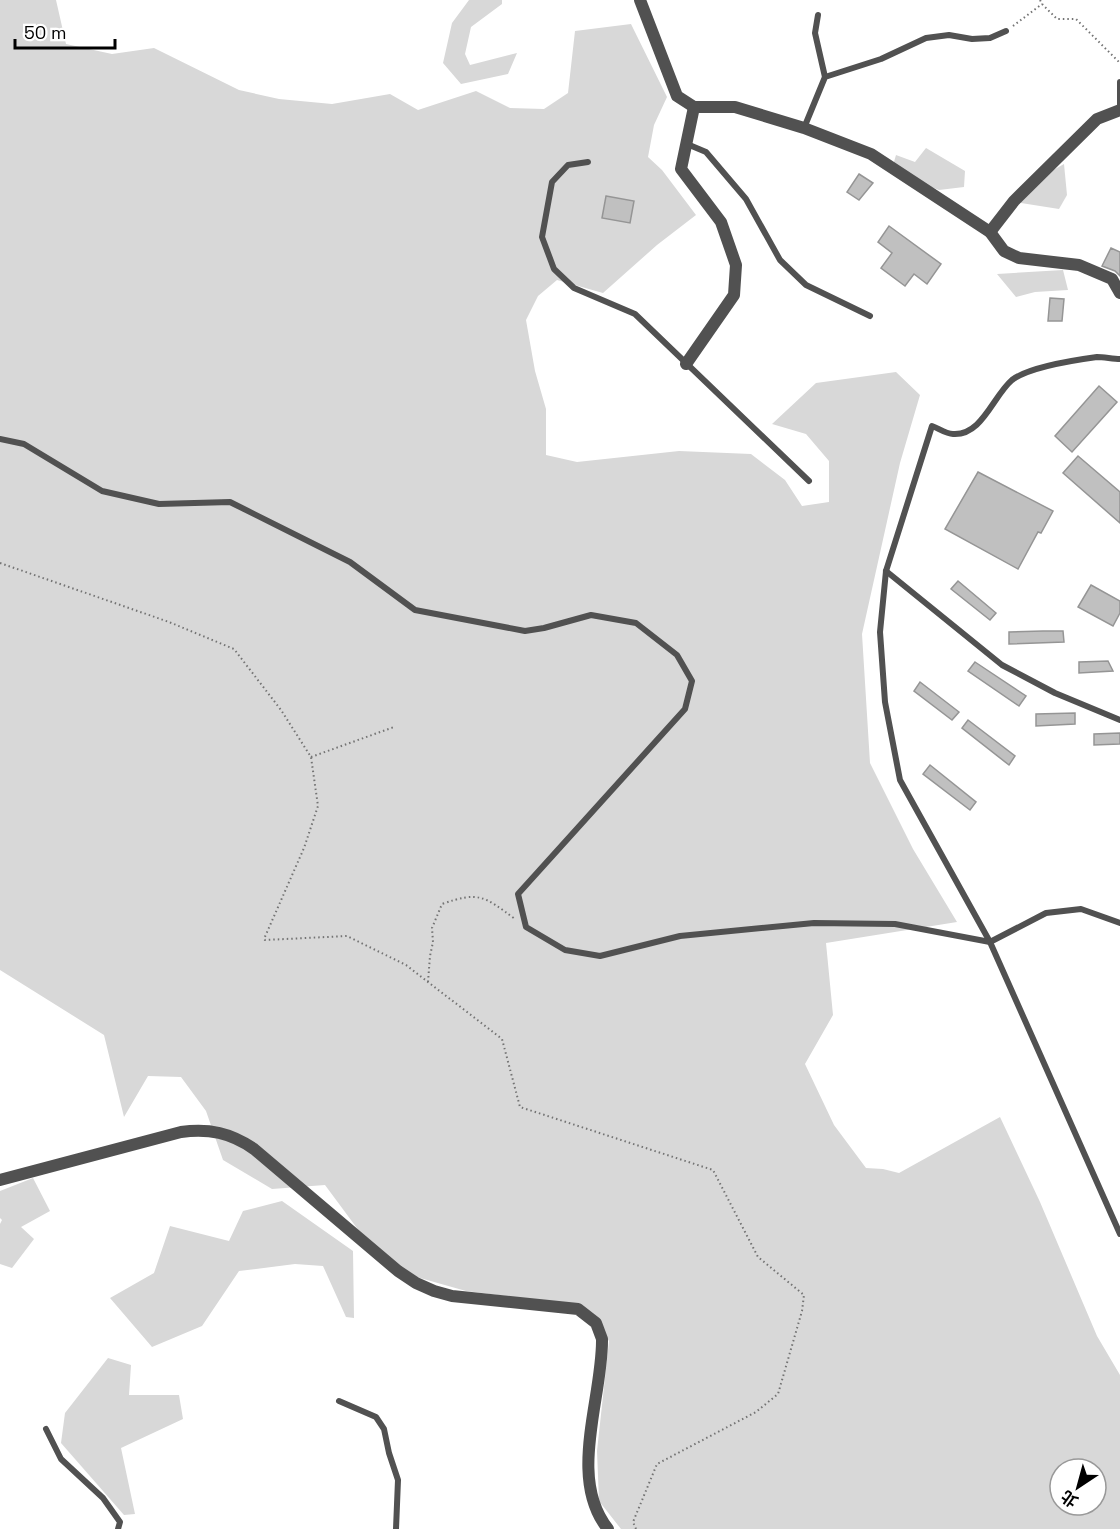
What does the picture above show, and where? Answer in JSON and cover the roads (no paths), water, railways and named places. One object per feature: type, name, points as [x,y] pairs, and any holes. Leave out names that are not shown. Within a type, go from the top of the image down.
[{"type":"street","points":[[640,0],[677,96],[694,107],[735,107],[804,128],[871,154],[990,232],[1004,250],[1019,258],[1078,265],[1112,279],[1120,293]]},
{"type":"street","points":[[686,364],[734,296],[736,265],[721,222],[681,169],[694,107]]},
{"type":"street","points":[[990,232],[1014,201],[1097,119],[1120,110]]},
{"type":"street","points":[[0,1180],[181,1132],[198,1130],[223,1133],[237,1138],[254,1149],[398,1270],[434,1292],[452,1296],[558,1305],[583,1311],[596,1323],[602,1339],[589,1458],[593,1496],[599,1514],[608,1529]]},
{"type":"lane","points":[[804,128],[825,77],[815,33],[819,15]]},
{"type":"lane","points":[[825,77],[881,59],[926,38],[949,35],[972,39],[990,38],[1006,31]]},
{"type":"lane","points":[[1120,82],[1120,110]]},
{"type":"lane","points":[[686,143],[706,152],[746,199],[780,260],[806,285],[870,316]]},
{"type":"lane","points":[[588,162],[568,165],[552,182],[542,237],[554,269],[574,288],[635,314],[809,481]]},
{"type":"lane","points":[[1120,359],[1099,357],[1028,371],[1013,380],[999,393],[980,421],[967,432],[952,434],[932,426],[886,571],[879,632],[885,702],[900,780],[990,942],[1120,1234]]},
{"type":"lane","points":[[0,439],[24,444],[102,491],[159,504],[230,502],[350,562],[415,610],[525,631],[591,615],[636,623],[677,655],[692,681],[685,709],[518,894],[526,927],[565,950],[600,956],[680,936],[814,923],[895,924],[990,942],[1047,913],[1081,909],[1120,923]]},
{"type":"lane","points":[[886,571],[1002,665],[1055,693],[1120,720]]},
{"type":"lane","points":[[339,1401],[376,1417],[384,1429],[398,1480],[396,1529]]},
{"type":"lane","points":[[46,1429],[61,1459],[111,1508],[120,1522],[118,1529]]}]
